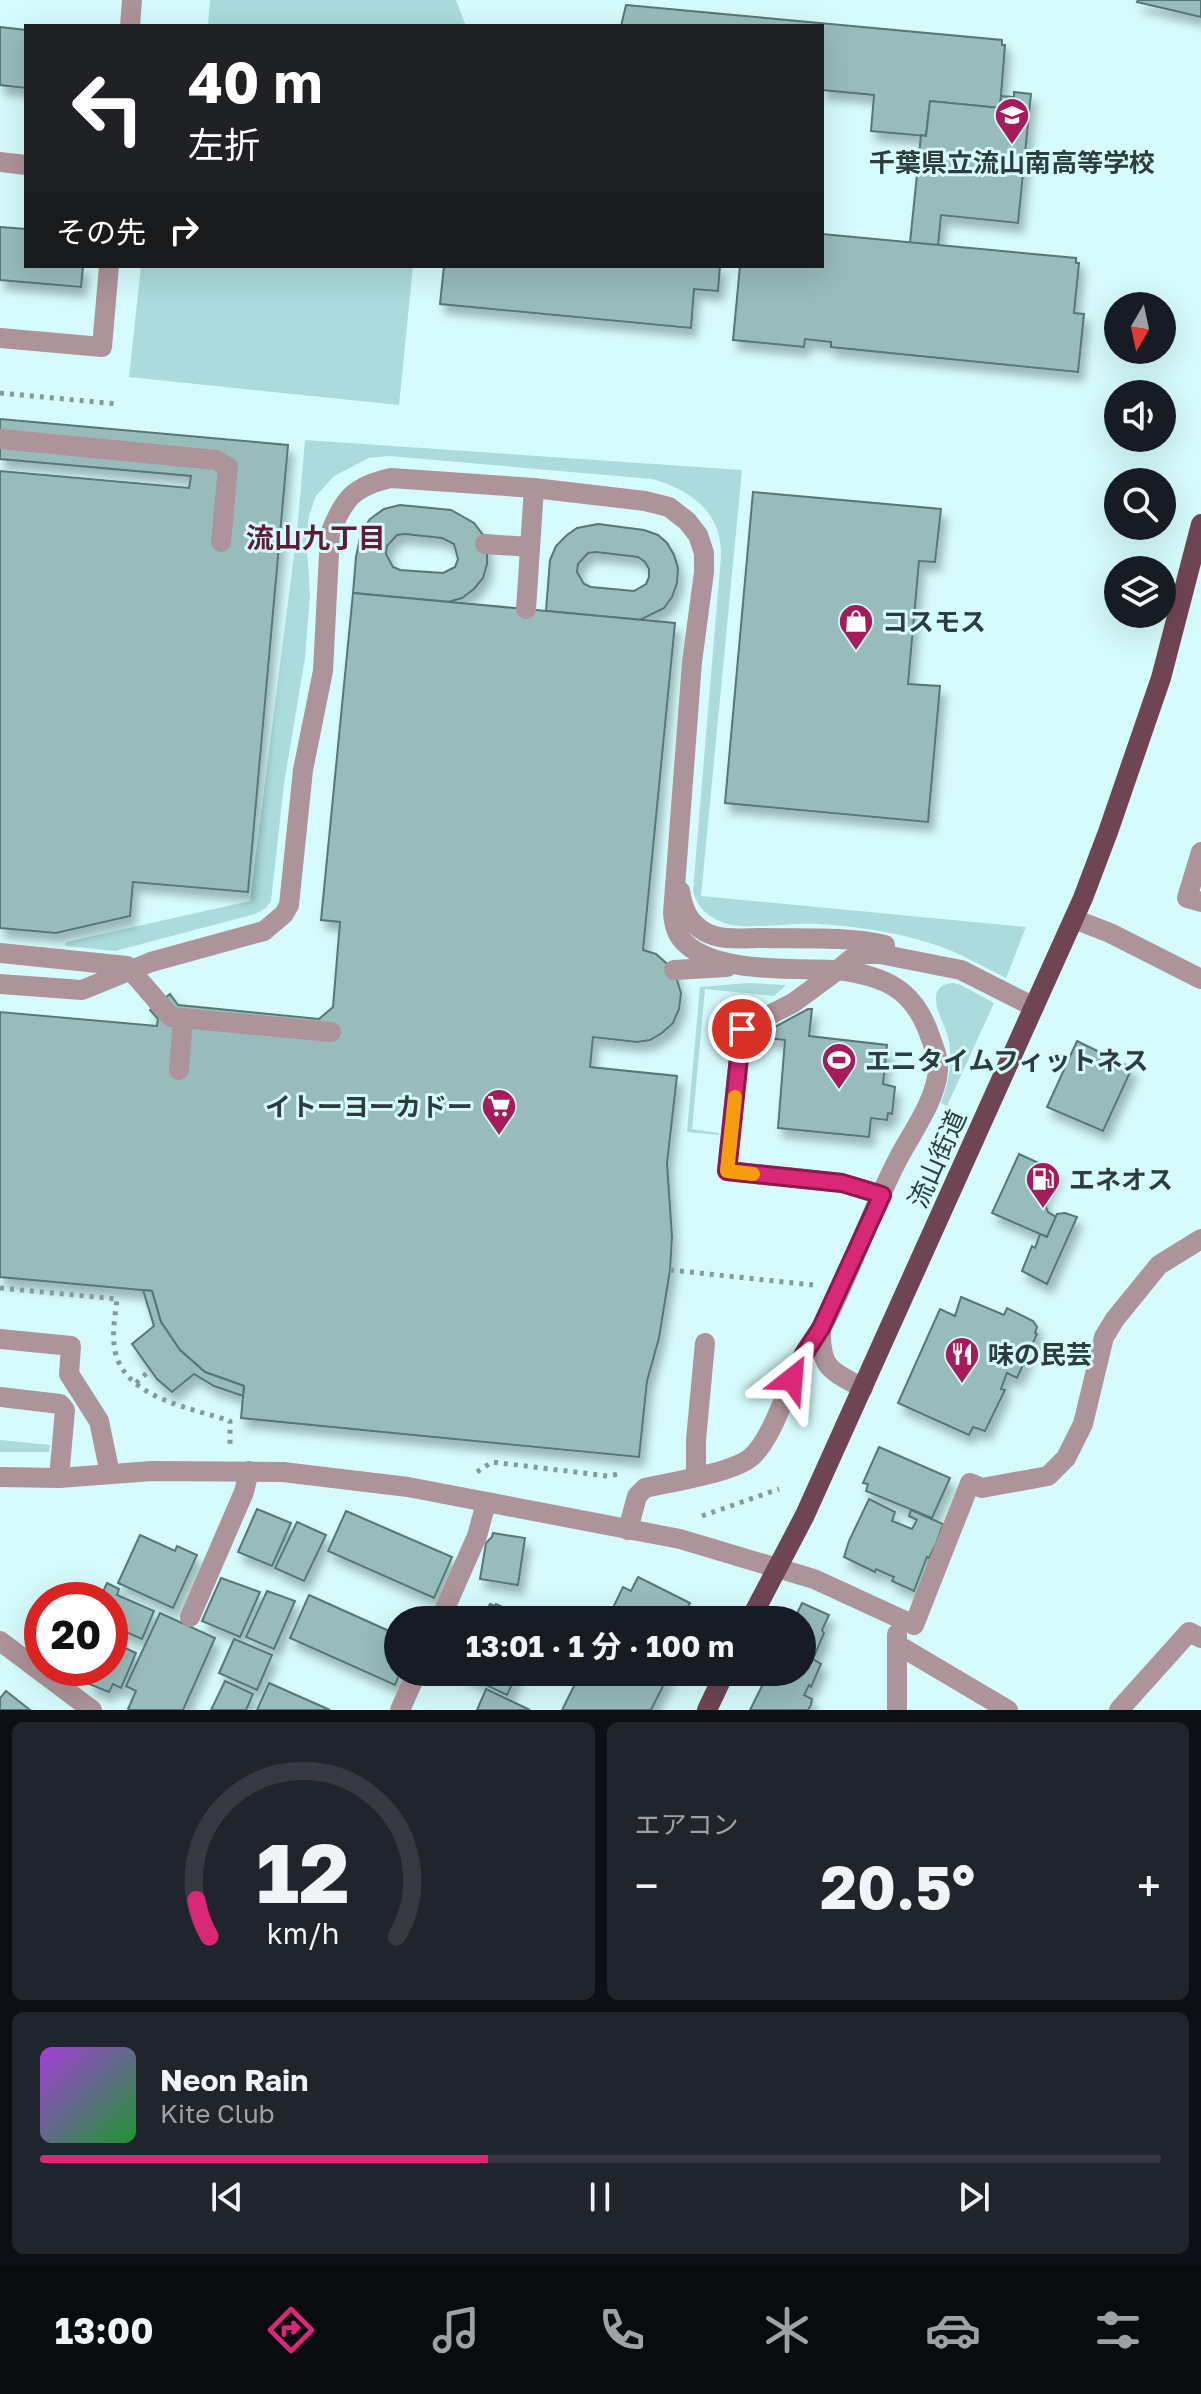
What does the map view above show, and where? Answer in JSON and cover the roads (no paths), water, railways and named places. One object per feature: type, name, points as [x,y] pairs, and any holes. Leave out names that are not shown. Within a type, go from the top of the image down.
[{"type":"main road","name":"流山街道","points":[[758,1606],[863,1388],[1074,919],[1161,678],[1201,524]]},
{"type":"main road","points":[[707,1710],[718,1686]]},
{"type":"street","points":[[130,24],[132,0]]},
{"type":"street","points":[[0,162],[24,165]]},
{"type":"street","points":[[0,338],[102,347],[109,268]]},
{"type":"street","points":[[0,439],[216,460],[228,467],[221,542]]},
{"type":"street","points":[[0,984],[82,990],[151,962],[264,931],[289,905],[303,770],[323,671],[330,534],[338,513],[351,494],[369,483],[391,478],[534,488],[645,501],[669,507],[687,521],[698,535],[704,553],[704,572],[692,662],[674,927],[683,941],[698,953],[717,960],[747,965],[838,970],[878,977],[912,1000],[926,1023],[938,1070],[934,1092],[897,1161],[821,1328],[803,1356],[761,1448],[741,1463],[645,1488],[637,1496],[628,1530]]},
{"type":"street","points":[[526,609],[534,488]]},
{"type":"street","points":[[485,544],[530,547]]},
{"type":"street","points":[[1201,852],[1187,898],[1201,902]]},
{"type":"street","points":[[677,871],[683,908],[691,922],[707,933],[727,939],[871,942],[961,970],[1034,1007]]},
{"type":"street","points":[[1074,919],[1110,933],[1201,979]]},
{"type":"street","points":[[0,953],[127,966],[171,1017],[331,1032]]},
{"type":"street","points":[[882,1195],[842,1183],[727,1171],[742,1029],[793,1003],[851,959],[864,954],[880,954],[961,970]]},
{"type":"street","points":[[674,970],[747,965]]},
{"type":"street","points":[[179,1070],[183,1018]]},
{"type":"street","points":[[897,1710],[898,1645],[905,1620],[970,1483],[982,1488],[1048,1476],[1066,1458],[1083,1424],[1104,1337],[1115,1319],[1159,1265],[1201,1239]]},
{"type":"street","points":[[821,1328],[822,1357],[832,1371],[863,1388]]},
{"type":"street","points":[[0,1339],[71,1346],[69,1374],[99,1421],[110,1474]]},
{"type":"street","points":[[696,1476],[696,1440],[705,1343]]},
{"type":"street","points":[[0,1397],[60,1404],[65,1410],[59,1478]]},
{"type":"street","points":[[0,1477],[59,1478],[152,1471],[249,1471],[328,1476],[408,1487],[680,1539],[814,1579],[905,1620]]},
{"type":"street","points":[[190,1617],[244,1492],[249,1471]]},
{"type":"street","points":[[446,1606],[477,1536],[486,1503]]},
{"type":"street","points":[[1119,1710],[1189,1632],[1201,1638]]},
{"type":"street","points":[[0,1641],[92,1710]]},
{"type":"street","points":[[898,1645],[1008,1710]]},
{"type":"street","points":[[400,1710],[411,1686]]},
{"type":"place","name":"千葉県立流山南高等学校","points":[[1012,146]]},
{"type":"place","name":"コスモス","points":[[856,652]]},
{"type":"place","name":"エニタイムフィットネス","points":[[839,1091]]},
{"type":"place","name":"イトーヨーカドー","points":[[499,1137]]},
{"type":"place","name":"エネオス","points":[[1043,1210]]},
{"type":"place","name":"味の民芸","points":[[962,1385]]},
{"type":"district","name":"流山九丁目","points":[[316,537]]}]
